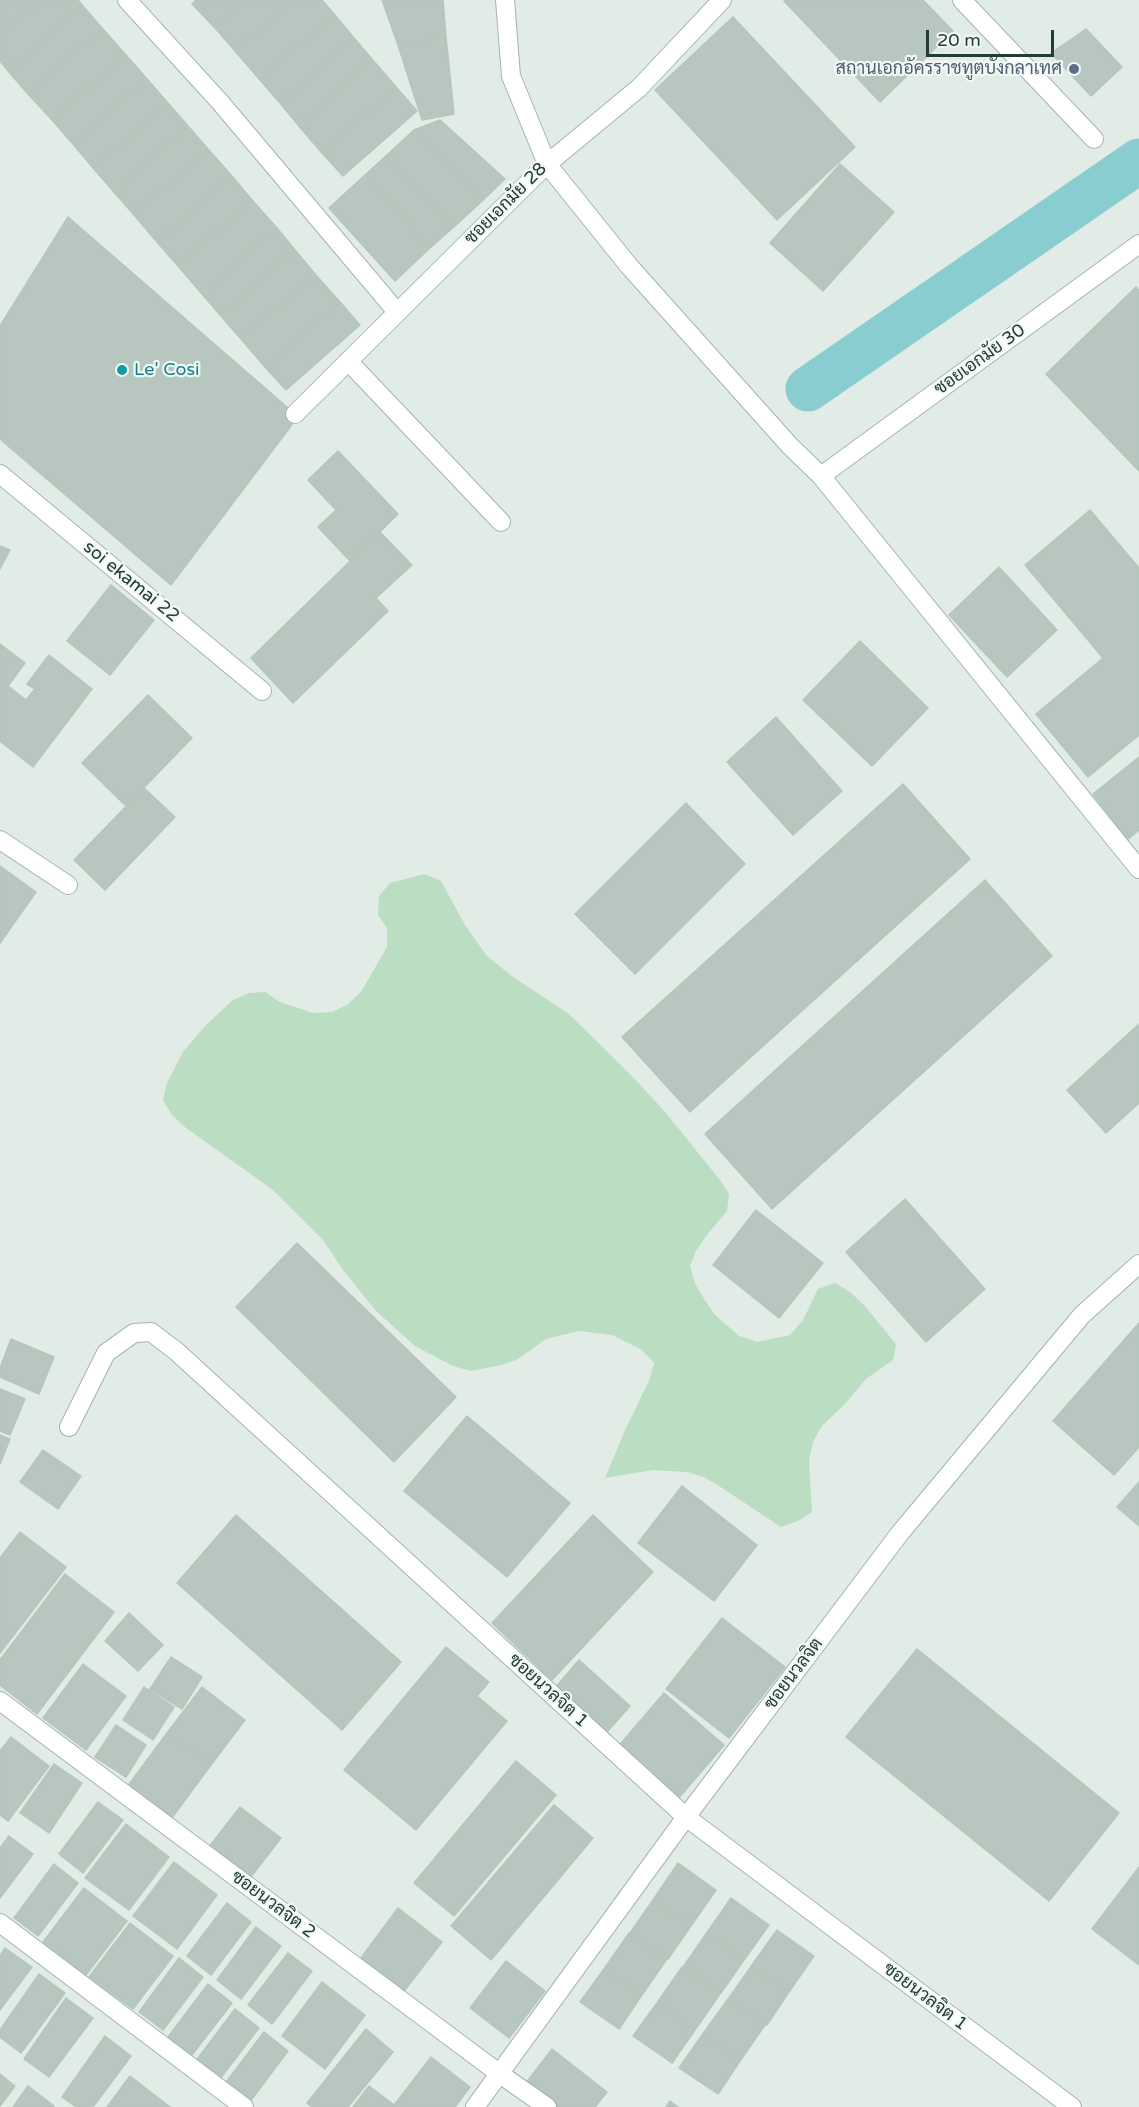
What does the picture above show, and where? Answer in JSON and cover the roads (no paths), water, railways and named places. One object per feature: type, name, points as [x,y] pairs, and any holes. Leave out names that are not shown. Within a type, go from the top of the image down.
[{"type":"street","points":[[127,0],[220,102],[397,312]]},
{"type":"street","points":[[505,0],[511,76],[547,164],[629,266],[790,446],[821,476],[1139,869]]},
{"type":"street","name":"ซอยเอกมัย 28","points":[[295,414],[547,164],[639,88],[722,0]]},
{"type":"street","points":[[962,0],[1094,139]]},
{"type":"street","name":"ซอยเอกมัย 30","points":[[821,476],[1139,244]]},
{"type":"street","points":[[348,361],[501,522]]},
{"type":"street","name":"soi ekamai 22","points":[[0,474],[262,691]]},
{"type":"street","points":[[0,840],[68,885]]},
{"type":"street","name":"ซอยนวลจิต","points":[[475,2107],[686,1817],[900,1533],[1082,1315],[1139,1264]]},
{"type":"street","name":"ซอยนวลจิต 1","points":[[69,1427],[106,1353],[134,1334],[151,1332],[176,1351],[686,1817],[1072,2107]]},
{"type":"street","name":"ซอยนวลจิต 2","points":[[0,1701],[547,2107]]},
{"type":"street","points":[[0,1923],[244,2107]]},
{"type":"waterway","points":[[808,389],[1139,161]]},
{"type":"place","name":"สถานเอกอัครราชทูตบังกลาเทศ","points":[[1074,69]]},
{"type":"place","name":"Le' Cosi","points":[[122,370]]}]
